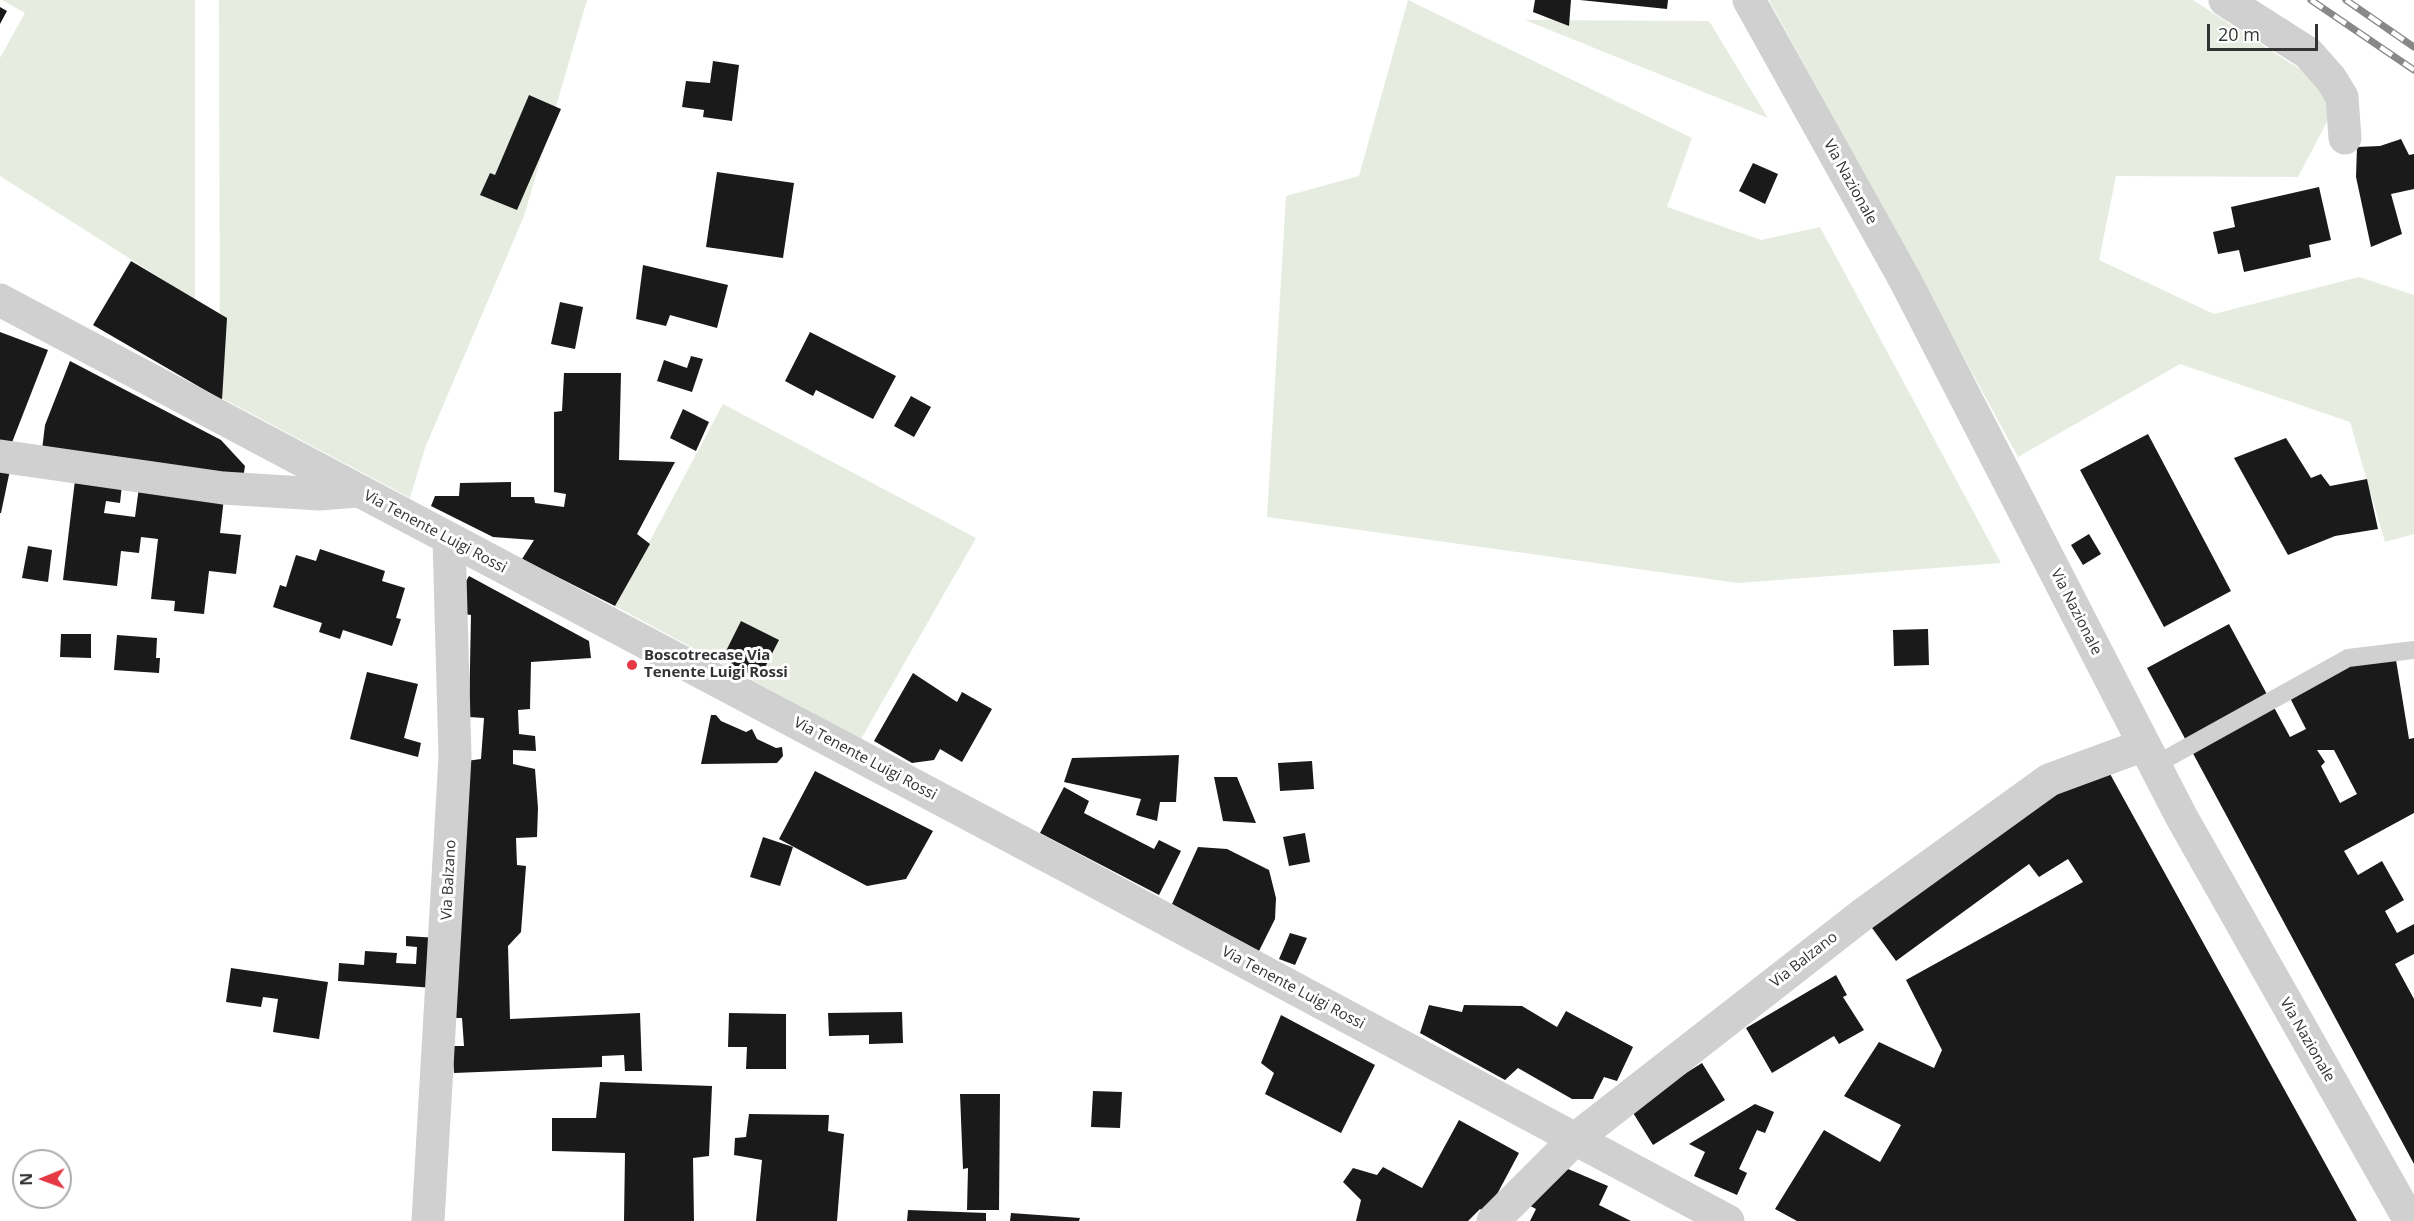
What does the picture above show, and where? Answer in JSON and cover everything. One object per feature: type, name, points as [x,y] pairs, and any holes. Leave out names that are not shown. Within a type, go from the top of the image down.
[{"type":"street","name":"Via Nazionale","points":[[1749,0],[1905,280],[2181,816],[2410,1221]]},
{"type":"street","points":[[2225,0],[2308,53],[2331,79],[2342,97],[2345,138]]},
{"type":"street","name":"Via Tenente Luigi Rossi","points":[[0,300],[1728,1221]]},
{"type":"street","points":[[0,456],[223,488],[320,494],[358,491]]},
{"type":"street","name":"Via Balzano","points":[[428,1221],[455,757],[449,539]]},
{"type":"street","name":"Via Balzano","points":[[1494,1221],[1575,1139],[1862,915],[2049,780],[2150,755]]},
{"type":"lane","points":[[2150,755],[2348,658],[2414,650]]},
{"type":"shaded area","points":[[2,0],[195,0],[195,300],[0,176],[0,58],[25,13]]},
{"type":"shaded area","points":[[219,0],[587,0],[524,216],[425,448],[410,498],[220,397]]},
{"type":"shaded area","points":[[1408,0],[1692,138],[1667,207],[1761,240],[1820,227],[2001,563],[1738,583],[1267,517],[1286,196],[1359,176]]},
{"type":"shaded area","points":[[1769,0],[2193,0],[2315,79],[2332,112],[2298,177],[2116,176],[2099,260],[2214,314],[2359,277],[2414,295],[2414,534],[2385,542],[2350,422],[2180,364],[2018,457]]},
{"type":"shaded area","points":[[1525,20],[1709,21],[1768,118]]},
{"type":"shaded area","points":[[723,404],[976,538],[861,739],[615,606]]},
{"type":"building","points":[[1535,0],[1571,0],[1569,26],[1533,12]]},
{"type":"building","points":[[1580,0],[1668,0],[1667,9]]},
{"type":"building","points":[[0,7],[7,11],[0,24]]},
{"type":"building","points":[[713,61],[739,65],[732,121],[703,117],[704,110],[682,107],[686,81],[710,83]]},
{"type":"building","points":[[529,95],[561,109],[517,210],[480,195],[490,173],[495,175]]},
{"type":"building","points":[[2401,139],[2409,155],[2414,154],[2414,189],[2391,194],[2402,234],[2371,247],[2356,177],[2357,147],[2380,146]]},
{"type":"building","points":[[1753,163],[1778,174],[1765,204],[1739,191]]},
{"type":"building","points":[[717,172],[794,183],[783,258],[706,247]]},
{"type":"building","points":[[2319,187],[2331,240],[2309,245],[2311,257],[2244,272],[2239,250],[2218,254],[2213,232],[2235,227],[2231,207]]},
{"type":"building","points":[[131,261],[227,318],[222,400],[93,325]]},
{"type":"building","points":[[643,265],[728,285],[717,328],[670,315],[666,326],[636,319]]},
{"type":"building","points":[[560,302],[583,307],[575,349],[551,344]]},
{"type":"building","points":[[0,332],[48,350],[11,445],[0,443]]},
{"type":"building","points":[[810,332],[896,376],[873,419],[816,390],[813,396],[785,381]]},
{"type":"building","points":[[691,356],[703,359],[692,392],[657,381],[664,360],[687,368]]},
{"type":"building","points":[[70,361],[221,440],[245,466],[243,479],[42,450],[45,425]]},
{"type":"building","points":[[564,373],[621,373],[619,460],[675,462],[637,534],[650,544],[615,606],[522,559],[534,540],[493,537],[431,506],[435,496],[459,496],[460,483],[511,482],[511,497],[534,497],[535,503],[564,507],[566,494],[554,492],[554,412],[562,411]]},
{"type":"building","points":[[911,396],[931,407],[914,437],[894,426]]},
{"type":"building","points":[[683,409],[709,422],[696,451],[670,438]]},
{"type":"building","points":[[2148,434],[2231,591],[2164,627],[2080,470]]},
{"type":"building","points":[[2286,438],[2311,478],[2321,474],[2330,486],[2367,479],[2378,529],[2335,536],[2288,555],[2234,458]]},
{"type":"building","points":[[0,468],[10,470],[1,513],[0,513]]},
{"type":"building","points":[[75,480],[122,485],[120,503],[106,501],[104,513],[135,517],[139,487],[224,498],[220,533],[241,535],[236,574],[209,571],[204,614],[174,611],[175,601],[151,599],[158,539],[141,537],[139,553],[121,551],[117,586],[63,580]]},
{"type":"building","points":[[2089,534],[2101,554],[2083,565],[2071,545]]},
{"type":"building","points":[[28,546],[52,550],[48,582],[22,578]]},
{"type":"building","points":[[320,549],[385,571],[382,581],[405,588],[396,618],[401,619],[392,646],[343,630],[340,639],[319,632],[322,623],[273,607],[280,585],[286,587],[296,555],[316,561]]},
{"type":"building","points":[[469,576],[589,641],[591,658],[531,662],[530,709],[518,710],[519,734],[535,736],[536,751],[513,750],[513,764],[535,769],[538,808],[537,837],[516,838],[517,865],[526,866],[521,932],[508,946],[510,1019],[640,1013],[642,1071],[625,1071],[624,1055],[602,1056],[602,1067],[454,1073],[452,1046],[464,1046],[462,1018],[452,1018],[466,761],[481,759],[484,718],[469,717],[471,615],[463,614],[465,583]]},
{"type":"building","points":[[741,621],[779,640],[759,679],[722,659]]},
{"type":"building","points":[[2229,624],[2290,737],[2306,729],[2290,698],[2352,661],[2396,660],[2409,739],[2414,738],[2414,813],[2344,851],[2358,875],[2382,861],[2404,900],[2385,911],[2397,933],[2414,924],[2414,954],[2395,964],[2414,999],[2414,1164],[2147,668]],"holes":[[[2317,750],[2334,750],[2357,794],[2340,803],[2321,766],[2325,762]]]},
{"type":"building","points":[[1928,629],[1929,665],[1894,666],[1893,630]]},
{"type":"building","points":[[61,634],[91,634],[91,658],[60,657]]},
{"type":"building","points":[[117,635],[157,638],[156,658],[160,658],[159,673],[114,670]]},
{"type":"building","points":[[367,672],[418,684],[404,738],[421,743],[418,757],[350,739]]},
{"type":"building","points":[[913,673],[957,702],[962,692],[992,709],[962,762],[940,749],[934,760],[912,763],[874,741]]},
{"type":"building","points":[[711,715],[716,715],[721,721],[746,732],[752,729],[757,739],[776,748],[782,747],[783,756],[777,763],[701,764]]},
{"type":"building","points":[[1179,755],[1176,802],[1160,802],[1157,821],[1136,815],[1141,799],[1064,782],[1072,758]]},
{"type":"building","points":[[1312,761],[1314,789],[1280,791],[1278,763]]},
{"type":"building","points":[[2104,763],[2357,1221],[1797,1221],[1775,1209],[1824,1130],[1880,1162],[1901,1125],[1844,1096],[1879,1042],[1934,1068],[1942,1050],[1906,980],[2083,882],[2068,859],[2039,877],[2029,864],[1896,961],[1867,921]]},
{"type":"building","points":[[815,771],[933,831],[906,879],[867,886],[779,839]]},
{"type":"building","points":[[1214,777],[1237,777],[1256,823],[1223,821]]},
{"type":"building","points":[[1064,787],[1089,801],[1084,813],[1154,849],[1159,840],[1181,851],[1159,895],[1040,833]]},
{"type":"building","points":[[1305,833],[1310,862],[1289,866],[1283,837]]},
{"type":"building","points":[[763,837],[793,847],[780,886],[750,877]]},
{"type":"building","points":[[1198,847],[1227,849],[1269,870],[1276,898],[1275,919],[1259,951],[1172,904]]},
{"type":"building","points":[[1290,933],[1307,938],[1295,965],[1279,959]]},
{"type":"building","points":[[406,936],[438,938],[434,988],[338,981],[339,963],[364,965],[365,951],[397,953],[396,963],[416,964],[417,947],[406,946]]},
{"type":"building","points":[[231,968],[328,982],[319,1039],[273,1032],[278,999],[263,997],[261,1007],[226,1002]]},
{"type":"building","points":[[1836,975],[1847,995],[1843,997],[1864,1030],[1839,1044],[1834,1036],[1772,1073],[1746,1028]]},
{"type":"building","points":[[1429,1005],[1462,1012],[1464,1005],[1522,1006],[1557,1027],[1566,1011],[1633,1047],[1617,1081],[1604,1077],[1593,1099],[1572,1099],[1518,1068],[1505,1080],[1420,1033]]},
{"type":"building","points":[[902,1012],[903,1043],[869,1044],[869,1035],[829,1036],[828,1013]]},
{"type":"building","points":[[729,1013],[786,1014],[786,1069],[746,1069],[747,1047],[728,1047]]},
{"type":"building","points":[[1281,1015],[1375,1065],[1341,1133],[1265,1094],[1274,1073],[1261,1063]]},
{"type":"building","points":[[1702,1063],[1725,1100],[1653,1145],[1630,1108]]},
{"type":"building","points":[[600,1082],[712,1086],[709,1156],[693,1158],[694,1221],[624,1221],[625,1153],[552,1151],[552,1118],[596,1118]]},
{"type":"building","points":[[1093,1091],[1122,1092],[1120,1128],[1091,1127]]},
{"type":"building","points":[[960,1094],[1000,1094],[999,1210],[967,1210],[968,1168],[963,1169]]},
{"type":"building","points":[[1755,1104],[1774,1112],[1765,1133],[1757,1130],[1739,1169],[1747,1173],[1737,1195],[1694,1176],[1705,1152],[1689,1144]]},
{"type":"building","points":[[749,1114],[829,1115],[828,1131],[844,1134],[837,1221],[756,1221],[762,1160],[734,1155],[735,1138],[746,1137]]},
{"type":"building","points":[[1459,1120],[1519,1153],[1487,1213],[1480,1209],[1468,1221],[1356,1221],[1361,1200],[1343,1182],[1353,1168],[1377,1175],[1383,1167],[1422,1188]]},
{"type":"building","points":[[1561,1166],[1608,1186],[1599,1205],[1631,1221],[1530,1221],[1536,1209],[1523,1202]]},
{"type":"building","points":[[908,1210],[986,1213],[986,1221],[907,1221]]},
{"type":"building","points":[[1011,1213],[1080,1218],[1079,1221],[1010,1221]]},
{"type":"railway","points":[[2311,0],[2414,70]]},
{"type":"railway","points":[[2346,0],[2414,47]]},
{"type":"place","name":"Boscotrecase Via Tenente Luigi Rossi","points":[[632,665]]}]
